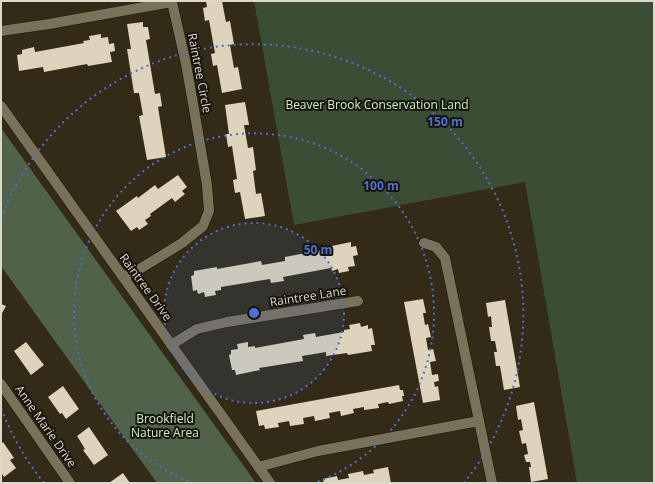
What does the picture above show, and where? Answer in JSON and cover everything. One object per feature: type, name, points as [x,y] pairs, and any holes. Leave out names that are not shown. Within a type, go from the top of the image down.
[{"type":"street","name":"Raintree Circle","points":[[1,31],[172,2],[186,64],[207,185],[209,211],[203,226],[182,243],[138,270],[123,277]]},
{"type":"street","name":"Raintree Drive","points":[[1,106],[270,483]]},
{"type":"street","points":[[424,243],[436,247],[445,258],[492,483]]},
{"type":"street","name":"Raintree Lane","points":[[171,345],[198,329],[227,322],[358,301]]},
{"type":"street","name":"Anne Marie Drive","points":[[1,384],[70,483]]},
{"type":"street","points":[[258,467],[318,451],[479,421]]},
{"type":"green space","name":"Beaver Brook Conservation Land","points":[[254,1],[654,1],[654,483],[577,483],[525,182],[294,225]]},
{"type":"green space","name":"Brookfield Nature Area","points":[[1,128],[256,483],[157,483],[1,266]]},
{"type":"building","points":[[206,1],[222,1],[226,22],[230,21],[234,44],[230,45],[234,68],[238,67],[242,89],[222,93],[217,65],[213,66],[211,54],[215,53],[209,20],[205,21],[203,8],[207,7]]},
{"type":"building","points":[[143,22],[143,27],[148,27],[150,39],[146,40],[155,94],[160,93],[162,106],[158,107],[166,157],[147,160],[139,116],[143,115],[139,93],[134,93],[127,49],[131,49],[127,24]]},
{"type":"building","points":[[101,34],[101,38],[108,37],[109,44],[114,43],[115,51],[110,52],[112,62],[88,66],[87,64],[44,72],[43,67],[19,71],[17,55],[22,54],[22,50],[34,47],[35,52],[84,43],[83,41],[90,40],[89,36]]},
{"type":"building","points":[[245,102],[249,125],[244,125],[248,148],[253,147],[256,170],[253,171],[256,194],[261,193],[265,216],[245,219],[240,192],[235,193],[233,180],[237,179],[232,146],[228,147],[226,134],[229,134],[225,105]]},
{"type":"building","points":[[178,175],[187,187],[182,191],[185,194],[175,202],[172,198],[150,214],[151,216],[145,220],[148,224],[139,230],[137,227],[131,231],[116,211],[137,196],[138,198],[155,185],[158,189]]},
{"type":"building","points":[[351,242],[351,247],[356,246],[358,255],[353,256],[355,266],[348,267],[349,271],[339,273],[338,269],[332,271],[331,268],[283,277],[284,281],[271,283],[270,279],[221,287],[221,290],[215,291],[216,295],[205,297],[204,292],[198,294],[197,290],[193,291],[191,276],[194,275],[194,271],[217,267],[217,269],[261,261],[262,265],[285,261],[285,257],[327,249],[327,247]]},
{"type":"building","points":[[423,299],[426,313],[423,313],[425,325],[428,324],[431,337],[426,338],[428,350],[433,349],[436,361],[430,362],[432,375],[438,374],[439,381],[434,382],[435,387],[438,386],[440,400],[423,403],[404,302]]},
{"type":"building","points":[[505,300],[520,387],[504,390],[500,366],[496,366],[494,352],[497,352],[495,341],[491,341],[489,327],[492,327],[491,316],[488,317],[486,303]]},
{"type":"building","points":[[1,304],[6,306],[1,315]]},
{"type":"building","points":[[360,323],[361,327],[368,325],[368,329],[372,328],[375,345],[371,345],[372,351],[348,355],[347,353],[326,356],[326,352],[302,356],[303,361],[259,368],[260,370],[236,375],[235,370],[232,370],[229,355],[231,354],[231,350],[238,349],[237,344],[248,342],[248,347],[255,346],[255,348],[304,339],[303,335],[315,333],[316,337],[344,332],[344,330],[350,329],[349,325]]},
{"type":"building","points":[[26,342],[44,365],[31,375],[14,351]]},
{"type":"building","points":[[399,385],[400,390],[403,390],[403,401],[389,404],[388,402],[378,404],[379,408],[364,410],[364,407],[353,409],[354,413],[341,416],[340,411],[329,413],[330,418],[315,421],[314,416],[303,418],[304,424],[290,426],[289,421],[278,423],[279,427],[265,429],[264,425],[259,426],[256,411]]},
{"type":"building","points":[[63,386],[79,409],[66,419],[62,413],[60,414],[48,397]]},
{"type":"building","points":[[534,402],[548,479],[531,482],[529,467],[531,467],[530,462],[526,462],[524,455],[528,454],[526,443],[522,444],[519,431],[523,430],[521,419],[518,420],[516,406]]},
{"type":"building","points":[[89,427],[108,455],[94,465],[83,450],[85,449],[77,436]]},
{"type":"building","points":[[3,442],[14,458],[10,460],[16,468],[4,477],[1,472],[1,444]]},
{"type":"building","points":[[388,467],[391,483],[324,483],[323,479],[337,476],[338,480],[349,478],[348,474],[363,471],[364,475],[374,473],[373,470]]},
{"type":"building","points":[[123,473],[130,483],[109,483]]}]
